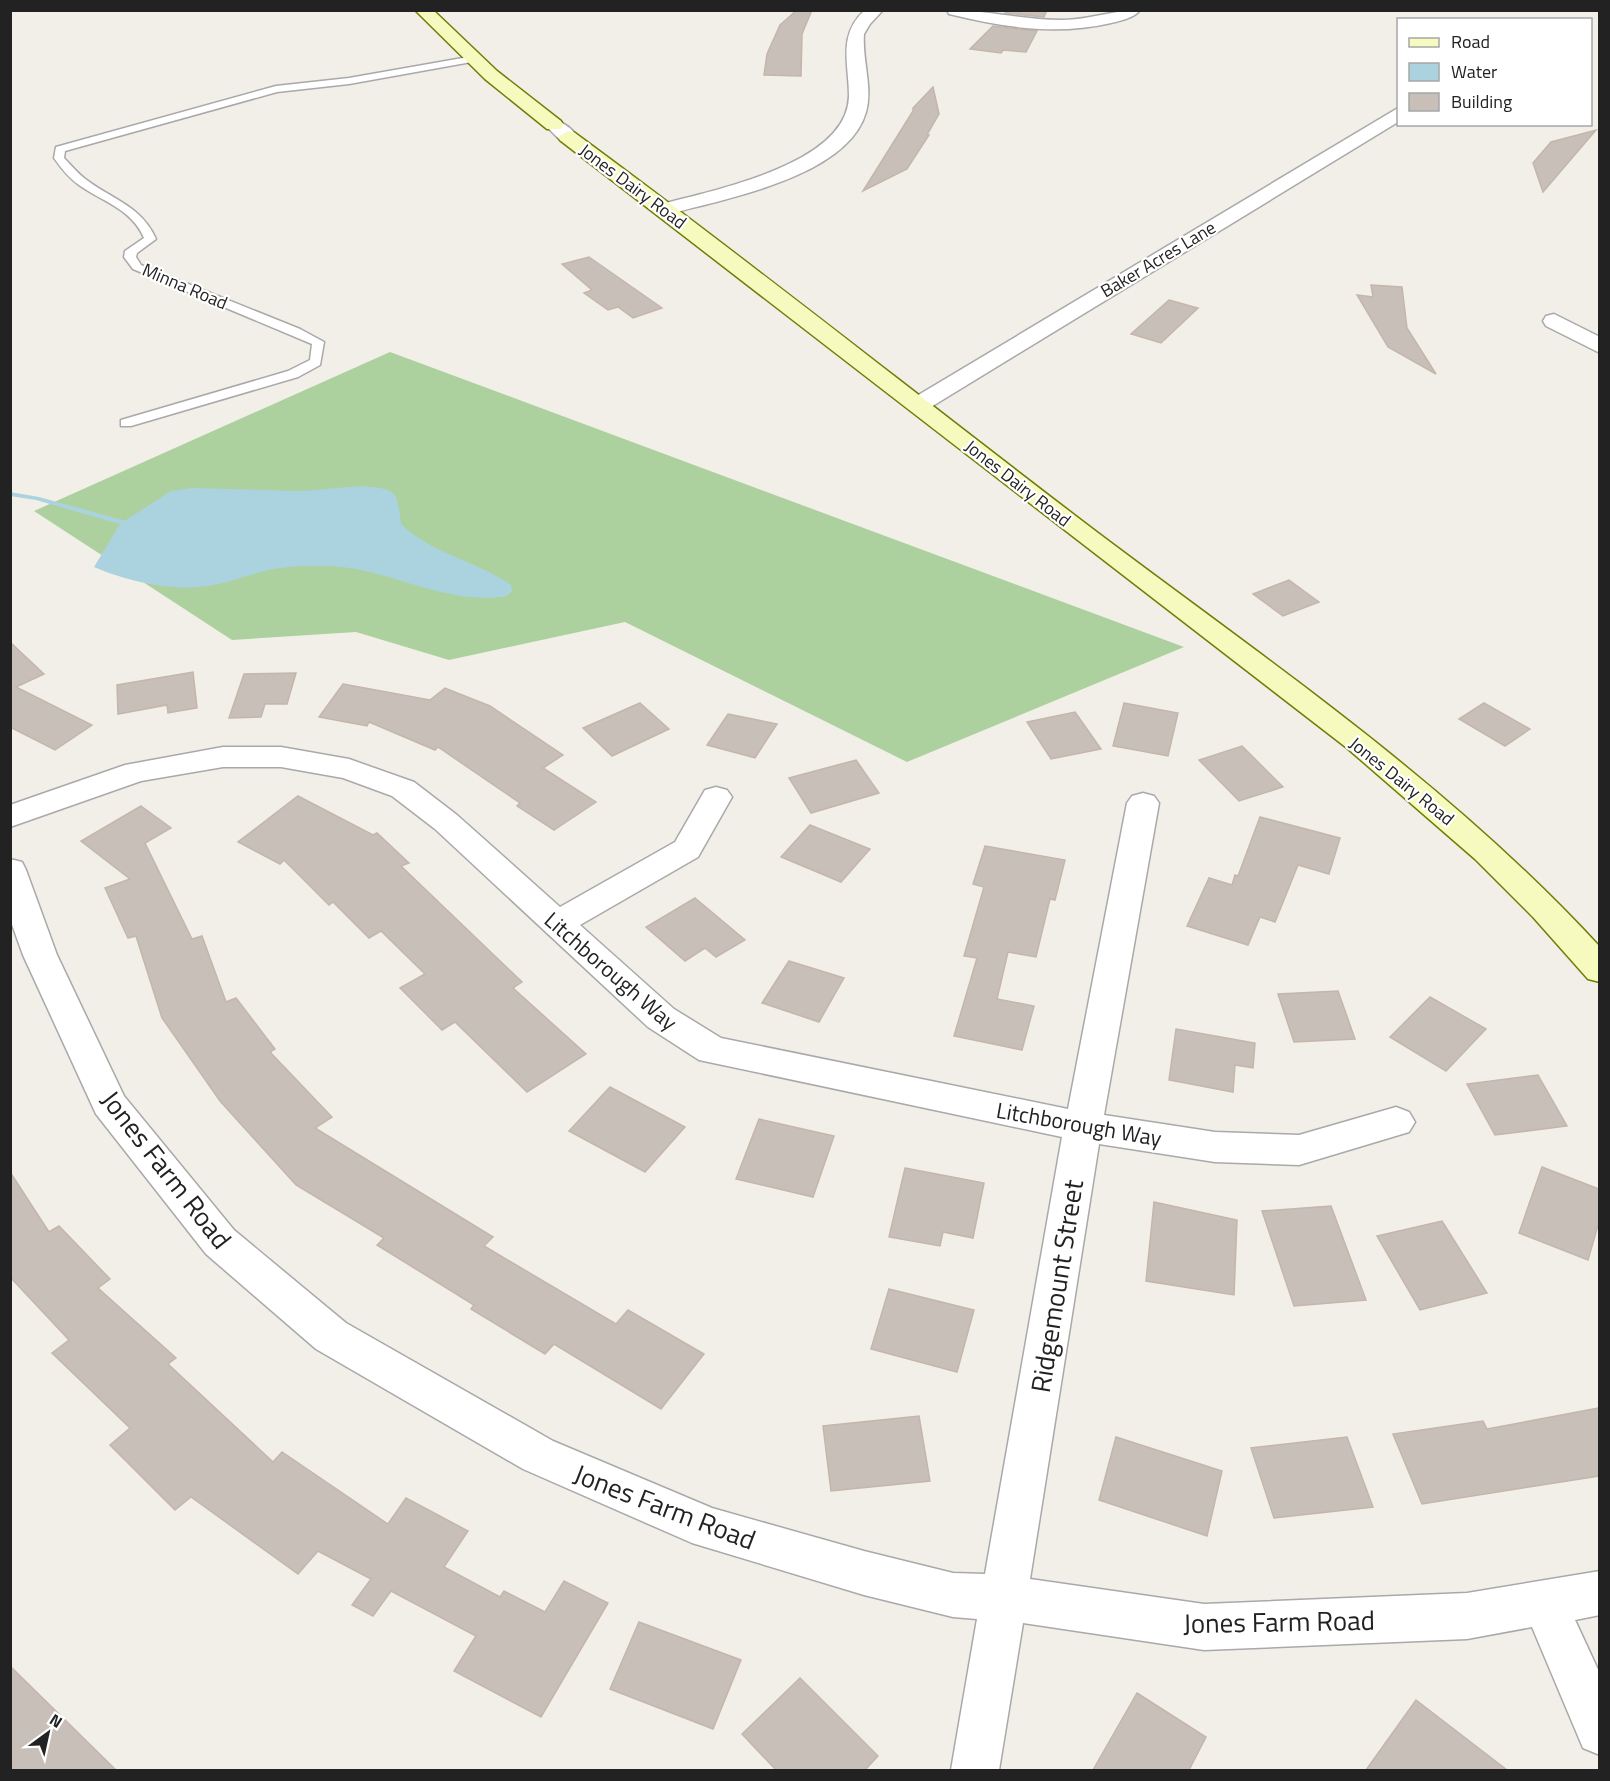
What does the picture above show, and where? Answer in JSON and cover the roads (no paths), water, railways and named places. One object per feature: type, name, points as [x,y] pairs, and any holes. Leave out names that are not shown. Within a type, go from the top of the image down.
[{"type":"street","name":"Jones Dairy Road","points":[[423,10],[474,59],[561,131],[666,209],[1315,710],[1446,815],[1562,925],[1599,970]]},
{"type":"street","points":[[666,209],[783,175],[824,151],[850,125],[859,105],[852,46],[859,26],[874,10]]},
{"type":"street","points":[[955,10],[1022,25],[1048,26],[1079,25],[1132,10]]},
{"type":"street","name":"Baker Acres Lane","points":[[918,405],[1397,115]]},
{"type":"street","points":[[1554,321],[1599,346]]},
{"type":"street","name":"Litchborough Way","points":[[10,817],[136,772],[223,757],[281,757],[349,769],[402,789],[429,809],[661,1018],[712,1050],[1083,1127],[1215,1147],[1299,1150],[1396,1122]]},
{"type":"street","points":[[556,924],[687,849],[716,797]]},
{"type":"street","name":"Ridgemount Street","points":[[975,1770],[1083,1127],[1143,803]]},
{"type":"street","name":"Jones Farm Road","points":[[10,870],[40,955],[109,1104],[220,1242],[332,1336],[538,1455],[708,1528],[864,1573],[953,1595],[1005,1598],[1204,1627],[1467,1616],[1599,1593]]},
{"type":"street","points":[[1544,1602],[1599,1731]]},
{"type":"lane","name":"Minna Road","points":[[126,423],[292,374],[316,362],[318,342],[284,325],[213,300],[137,267],[130,257],[131,251],[150,239],[147,230],[130,210],[83,184],[59,158],[60,149],[276,89],[349,81],[474,59]]},
{"type":"water","points":[[361,486],[381,488],[393,493],[398,504],[401,524],[427,543],[497,576],[511,585],[512,591],[507,596],[465,597],[363,570],[312,566],[273,569],[223,583],[185,588],[131,580],[94,567],[120,524],[171,491],[192,488],[302,491]]},
{"type":"waterway","points":[[10,494],[37,498],[130,525]]}]
